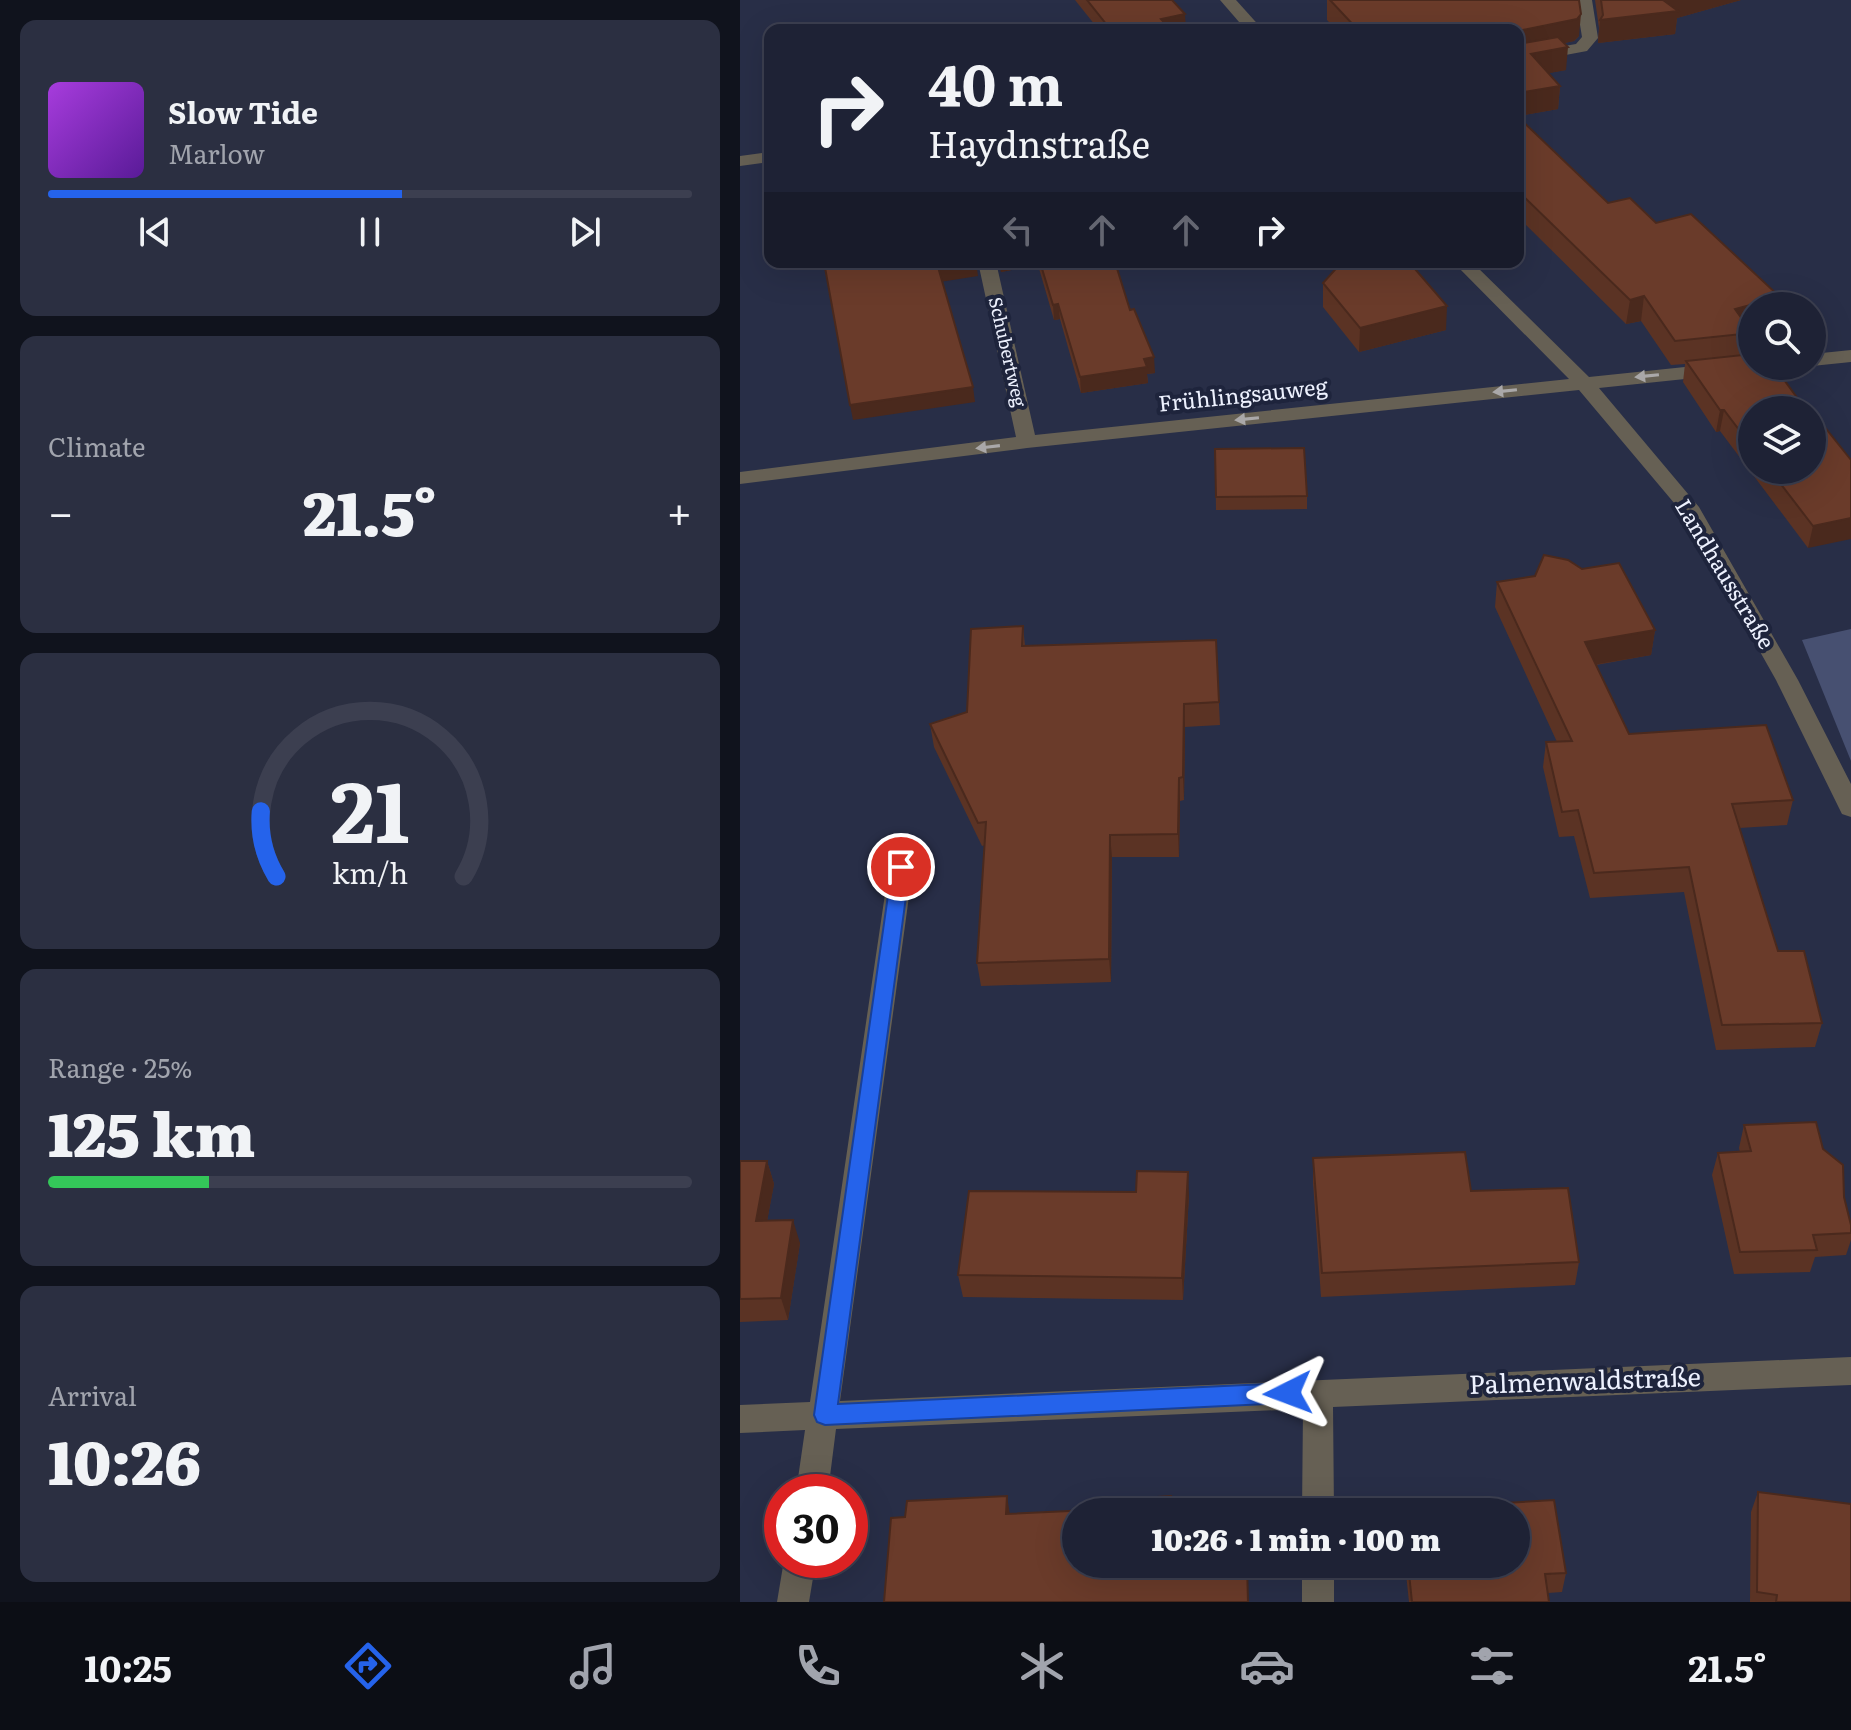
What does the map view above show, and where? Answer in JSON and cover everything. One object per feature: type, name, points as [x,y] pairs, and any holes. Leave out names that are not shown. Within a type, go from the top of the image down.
[{"type":"street","points":[[1228,0],[1250,24]]},
{"type":"street","points":[[1524,58],[1581,48],[1590,38],[1584,0]]},
{"type":"street","points":[[740,161],[764,158]]},
{"type":"street","name":"Schubertweg","points":[[988,268],[1027,442]]},
{"type":"street","name":"Landhausstraße","points":[[1468,268],[1583,382],[1689,507],[1787,680],[1851,808]]},
{"type":"street","points":[[1826,359],[1851,356]]},
{"type":"street","name":"Frühlingsauweg","points":[[740,478],[1027,442],[1738,367]]},
{"type":"street","points":[[815,1474],[901,867]]},
{"type":"street","name":"Palmenwaldstraße","points":[[740,1419],[1851,1371]]},
{"type":"street","points":[[1318,1392],[1318,1498]]},
{"type":"street","points":[[793,1602],[797,1578]]},
{"type":"street","points":[[1318,1578],[1318,1602]]},
{"type":"shaded area","points":[[1851,629],[1851,761],[1802,640]]},
{"type":"building","points":[[1087,0],[1172,0],[1185,14],[1161,19],[1166,24],[1106,24]]},
{"type":"building","points":[[1330,0],[1579,0],[1581,14],[1577,19],[1524,30],[1524,24],[1352,24]]},
{"type":"building","points":[[1601,0],[1663,0],[1678,11],[1600,20],[1603,15]]},
{"type":"building","points":[[1558,37],[1568,47],[1531,54],[1560,86],[1524,92],[1524,43]]},
{"type":"building","points":[[1524,123],[1608,203],[1630,198],[1656,223],[1691,214],[1775,292],[1738,292],[1738,308],[1735,309],[1738,313],[1738,334],[1675,341],[1644,296],[1630,300],[1524,197]]},
{"type":"building","points":[[825,268],[938,268],[973,387],[850,405]]},
{"type":"building","points":[[1042,268],[1117,268],[1130,310],[1134,309],[1154,357],[1144,359],[1147,367],[1080,377],[1058,304],[1053,305]]},
{"type":"building","points":[[1337,268],[1414,268],[1447,306],[1360,328],[1323,283]]},
{"type":"building","points":[[1738,355],[1738,380],[1784,380],[1796,396],[1738,396],[1738,428],[1724,410],[1720,410],[1686,361]]},
{"type":"building","points":[[1826,429],[1851,460],[1851,518],[1813,526],[1781,484],[1826,484]]},
{"type":"building","points":[[1304,448],[1307,496],[1216,497],[1215,449]]},
{"type":"building","points":[[1544,555],[1568,560],[1582,569],[1619,563],[1655,630],[1585,642],[1629,734],[1766,725],[1793,800],[1732,804],[1778,951],[1804,951],[1822,1023],[1722,1025],[1689,867],[1594,873],[1578,810],[1562,812],[1546,742],[1572,741],[1497,582],[1535,576]]},
{"type":"building","points":[[1023,626],[1022,646],[1216,640],[1219,702],[1184,704],[1178,834],[1110,835],[1109,959],[977,963],[986,822],[978,823],[930,724],[967,712],[971,629]]},
{"type":"building","points":[[1816,1122],[1823,1149],[1843,1165],[1844,1197],[1851,1233],[1813,1235],[1817,1250],[1740,1252],[1718,1153],[1751,1151],[1744,1125]]},
{"type":"building","points":[[1465,1152],[1471,1191],[1568,1188],[1579,1262],[1322,1273],[1313,1158]]},
{"type":"building","points":[[740,1161],[767,1161],[756,1221],[793,1220],[781,1298],[740,1299]]},
{"type":"building","points":[[1137,1171],[1188,1172],[1182,1278],[958,1275],[969,1191],[1136,1192]]},
{"type":"building","points":[[1758,1492],[1851,1504],[1851,1602],[1776,1602],[1777,1595],[1757,1592]]},
{"type":"building","points":[[1007,1496],[1006,1514],[1062,1511],[1062,1578],[1247,1578],[1248,1602],[884,1602],[891,1518],[905,1517],[907,1501]]},
{"type":"building","points":[[1554,1500],[1566,1573],[1545,1574],[1549,1602],[1412,1602],[1409,1578],[1530,1578],[1530,1501]]},
{"type":"route","points":[[901,867],[825,1415],[1288,1393]]}]
